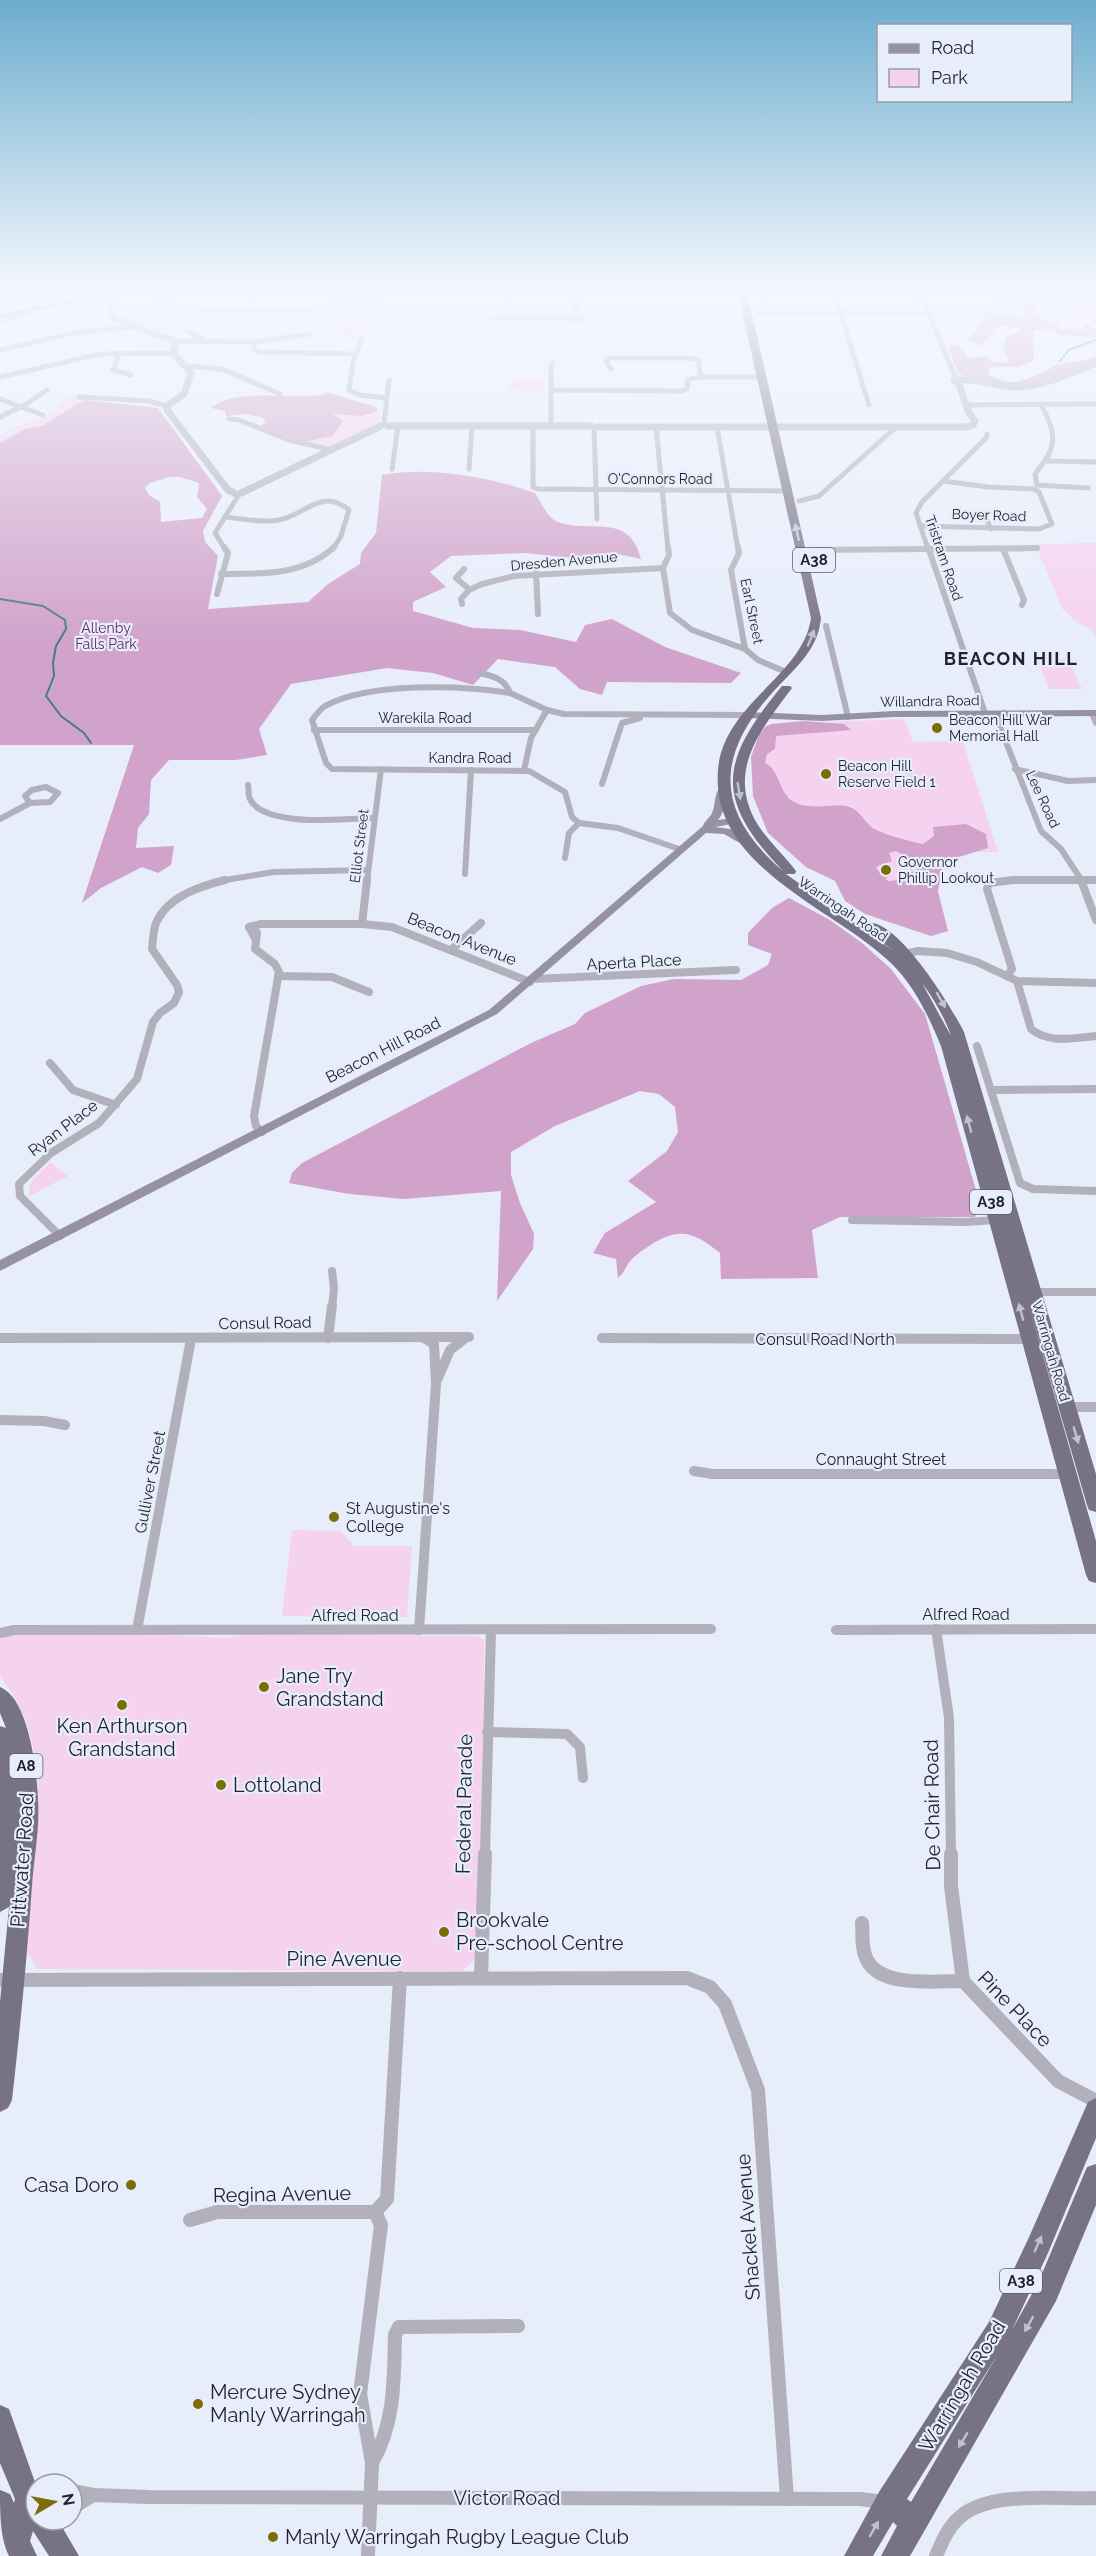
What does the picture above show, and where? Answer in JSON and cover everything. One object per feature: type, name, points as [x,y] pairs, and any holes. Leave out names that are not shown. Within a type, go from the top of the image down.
[{"type":"highway","name":"Warringah Road","points":[[772,408],[800,501],[824,598],[826,626],[823,638],[814,655],[764,716],[747,743],[737,776],[738,792],[748,819],[773,854],[793,874],[873,928],[938,993],[957,1032],[1047,1339],[1068,1474],[1096,1575]]},
{"type":"highway","name":"Warringah Road","points":[[775,408],[788,491],[816,618],[810,642],[801,657],[748,715],[733,740],[727,758],[724,788],[733,821],[747,843],[784,880],[899,956],[933,1011],[948,1046],[1029,1339],[1096,1505]]},
{"type":"highway","name":"Beacon Hill Road","points":[[733,821],[748,819]]},
{"type":"highway","name":"Consul Road North","points":[[1029,1339],[1047,1339]]},
{"type":"highway","name":"Pittwater Road","points":[[0,1696],[10,1711],[22,1745],[28,1801],[7,1980],[0,2100]]},
{"type":"highway","name":"Pittwater Road","points":[[0,1735],[10,1770],[12,1790],[9,1841],[0,1902]]},
{"type":"highway","name":"Warringah Road","points":[[858,2556],[889,2502],[998,2331],[1039,2244],[1096,2110]]},
{"type":"highway","name":"Warringah Road","points":[[895,2556],[1047,2292],[1096,2176]]},
{"type":"highway","points":[[0,2418],[8,2448],[24,2479]]},
{"type":"highway","points":[[889,2502],[914,2522]]},
{"type":"highway","points":[[0,2504],[20,2550],[36,2532]]},
{"type":"main road","name":"Willandra Road","points":[[748,715],[848,717],[1094,713]]},
{"type":"main road","name":"Warringah Road","points":[[704,829],[718,814],[719,801],[724,788]]},
{"type":"main road","name":"Beacon Hill Road","points":[[0,1266],[493,1011],[532,981],[704,829],[733,821]]},
{"type":"main road","points":[[704,829],[726,831],[747,843]]},
{"type":"street","points":[[0,417],[18,408]]},
{"type":"street","points":[[25,408],[43,415]]},
{"type":"street","points":[[167,408],[224,485],[238,494]]},
{"type":"street","points":[[384,425],[385,408]]},
{"type":"street","points":[[551,427],[552,408]]},
{"type":"street","points":[[217,594],[227,551],[216,538],[215,533],[238,494],[384,425],[953,428],[973,425],[975,421],[968,408]]},
{"type":"street","points":[[1036,487],[1035,474],[1047,461],[1052,451],[1054,431],[1043,408]]},
{"type":"street","points":[[229,419],[239,420],[284,439],[332,450]]},
{"type":"street","points":[[392,469],[398,426]]},
{"type":"street","points":[[469,469],[472,426]]},
{"type":"street","name":"O'Connors Road","points":[[533,427],[533,487],[538,489],[788,491]]},
{"type":"street","points":[[594,427],[597,519]]},
{"type":"street","points":[[656,427],[669,554],[663,568],[670,613],[692,630],[745,648]]},
{"type":"street","name":"Earl Street","points":[[717,427],[739,553],[731,570],[745,648],[751,656],[762,663],[786,672]]},
{"type":"street","points":[[800,501],[819,496],[895,428]]},
{"type":"street","name":"Tristram Road","points":[[985,713],[927,549],[916,510],[987,437],[987,434]]},
{"type":"street","points":[[1047,461],[1096,462]]},
{"type":"street","points":[[943,481],[988,487],[1088,488]]},
{"type":"street","name":"Boyer Road","points":[[920,526],[991,529],[1050,526],[1052,521],[1036,487]]},
{"type":"street","points":[[221,574],[282,573],[301,569],[335,548],[349,510],[336,502],[323,501],[281,520],[226,517]]},
{"type":"street","points":[[985,516],[991,529]]},
{"type":"street","points":[[812,550],[1004,551],[1010,548],[1037,548]]},
{"type":"street","points":[[1004,551],[1024,600],[1022,605]]},
{"type":"street","name":"Dresden Avenue","points":[[469,589],[512,576],[536,573],[613,568],[663,568]]},
{"type":"street","points":[[462,604],[461,599],[469,589],[456,578],[464,569]]},
{"type":"street","points":[[536,573],[538,614]]},
{"type":"street","points":[[826,626],[848,717]]},
{"type":"street","points":[[480,673],[499,679],[509,688],[510,693]]},
{"type":"street","points":[[314,730],[312,720],[320,707],[338,698],[388,689],[488,689],[510,693],[547,710],[564,714],[748,715]]},
{"type":"street","points":[[524,770],[525,760],[536,730],[547,710]]},
{"type":"street","name":"Lee Road","points":[[1004,713],[1000,717],[1000,728],[1041,831],[1061,849],[1082,880],[1096,920]]},
{"type":"street","points":[[1094,713],[1096,723]]},
{"type":"street","points":[[602,784],[622,723],[666,714]]},
{"type":"street","name":"Warekila Road","points":[[314,730],[536,730]]},
{"type":"street","name":"Kandra Road","points":[[314,730],[326,763],[332,769],[524,770],[538,774],[565,792],[572,817],[579,823]]},
{"type":"street","points":[[1016,769],[1068,781],[1096,780]]},
{"type":"street","name":"Elliot Street","points":[[362,924],[381,770]]},
{"type":"street","points":[[465,874],[471,770]]},
{"type":"street","points":[[248,785],[247,791],[251,803],[256,808],[274,816],[374,818]]},
{"type":"street","points":[[0,819],[30,803]]},
{"type":"street","points":[[565,858],[569,833],[579,823],[618,828],[680,849]]},
{"type":"street","name":"Ryan Place","points":[[60,1236],[20,1196],[19,1184],[51,1153],[94,1126],[116,1105],[137,1079],[153,1022],[160,1013],[174,1003],[179,992],[177,985],[152,949],[155,924],[160,914],[188,892],[211,882],[280,871],[368,870]]},
{"type":"street","points":[[1007,976],[1012,969],[987,889],[989,883],[1012,880],[1096,880]]},
{"type":"street","points":[[451,950],[481,923]]},
{"type":"street","name":"Beacon Avenue","points":[[278,976],[276,964],[255,949],[255,938],[262,928],[275,925],[362,924],[399,929],[532,981]]},
{"type":"street","points":[[899,956],[922,949],[942,951],[1017,981],[1096,982]]},
{"type":"street","name":"Aperta Place","points":[[532,981],[736,970]]},
{"type":"street","points":[[262,1132],[256,1126],[254,1116],[278,976],[332,977],[369,992]]},
{"type":"street","points":[[1017,981],[1031,1029],[1035,1034],[1044,1037],[1096,1036]]},
{"type":"street","points":[[977,1046],[1020,1183],[1026,1188],[1096,1191]]},
{"type":"street","points":[[50,1063],[72,1090],[116,1105]]},
{"type":"street","points":[[992,1090],[1096,1089]]},
{"type":"street","points":[[994,1157],[1013,1157]]},
{"type":"street","points":[[852,1220],[966,1222],[996,1220]]},
{"type":"street","points":[[328,1338],[334,1288],[332,1271]]},
{"type":"street","points":[[1034,1292],[1096,1292]]},
{"type":"street","name":"Consul Road","points":[[0,1338],[469,1337],[456,1343],[448,1351],[435,1384]]},
{"type":"street","points":[[419,1630],[435,1384],[434,1344],[422,1338]]},
{"type":"street","name":"Consul Road North","points":[[602,1338],[1029,1339]]},
{"type":"street","name":"Gulliver Street","points":[[137,1630],[191,1339]]},
{"type":"street","points":[[1058,1408],[1096,1407]]},
{"type":"street","points":[[0,1420],[44,1420],[65,1425]]},
{"type":"street","name":"Connaught Street","points":[[694,1471],[724,1474],[1068,1474]]},
{"type":"street","name":"Alfred Road","points":[[0,1633],[14,1630],[711,1629]]},
{"type":"street","name":"De Chair Road","points":[[936,1629],[949,1718],[951,1886],[963,1981]]},
{"type":"street","name":"Alfred Road","points":[[836,1630],[1096,1629]]},
{"type":"street","name":"Federal Parade","points":[[481,1977],[491,1631]]},
{"type":"street","points":[[487,1732],[567,1734],[574,1737],[581,1749],[584,1778]]},
{"type":"street","name":"Pine Place","points":[[862,1923],[866,1959],[876,1973],[889,1979],[963,1981],[1058,2081],[1096,2101]]},
{"type":"street","points":[[368,2556],[372,2463],[360,2394],[381,2225],[375,2212],[387,2199],[400,1978]]},
{"type":"street","name":"Pine Avenue","points":[[7,1980],[687,1978]]},
{"type":"street","name":"Shackel Avenue","points":[[687,1978],[710,1987],[725,2004],[758,2090],[787,2499]]},
{"type":"street","name":"Regina Avenue","points":[[190,2220],[217,2212],[375,2212]]},
{"type":"street","points":[[372,2463],[382,2448],[390,2413],[395,2335],[399,2327],[518,2326]]},
{"type":"street","name":"Victor Road","points":[[84,2493],[370,2498],[860,2499],[889,2502]]},
{"type":"street","points":[[84,2501],[93,2495]]},
{"type":"street","points":[[936,2556],[952,2524],[961,2514],[977,2504],[1012,2499],[1096,2498]]},
{"type":"green space","points":[[54,408],[71,408],[42,427],[25,429],[0,443],[0,435],[46,415]]},
{"type":"green space","name":"Allenby Falls Park","points":[[71,408],[158,408],[222,496],[203,531],[205,542],[218,556],[208,609],[308,602],[328,584],[360,564],[361,553],[376,533],[382,475],[420,472],[460,475],[499,482],[535,493],[547,513],[558,522],[618,529],[635,544],[641,559],[618,554],[573,558],[524,553],[451,556],[430,572],[446,587],[413,602],[413,611],[473,628],[520,630],[576,642],[585,625],[612,619],[665,647],[741,673],[731,683],[607,682],[602,695],[580,689],[555,667],[498,659],[473,685],[433,673],[387,668],[291,684],[259,729],[267,755],[236,760],[169,760],[151,780],[149,814],[138,828],[136,848],[174,846],[171,865],[158,873],[142,867],[101,888],[82,903],[134,745],[0,745],[0,443],[25,429],[42,426]],"holes":[[[169,477],[180,477],[199,483],[197,497],[207,509],[202,518],[161,522],[160,502],[149,495],[145,488],[150,483]]]},
{"type":"green space","points":[[212,408],[377,408],[377,412],[362,416],[335,414],[334,416],[343,422],[332,436],[304,442],[259,427],[266,422],[262,417],[244,414],[226,416],[225,411]]},
{"type":"green space","points":[[381,412],[379,423],[330,448],[304,442],[332,436],[339,424],[333,416],[335,414],[367,416]]},
{"type":"green space","points":[[1095,543],[1096,636],[1063,610],[1035,544]]},
{"type":"green space","points":[[1037,659],[1068,659],[1082,689],[1049,689]]},
{"type":"green space","points":[[904,719],[913,742],[963,741],[998,852],[926,852],[779,836],[760,735],[765,727],[779,724]]},
{"type":"green space","points":[[803,721],[844,724],[851,730],[776,736],[775,749],[767,754],[765,763],[773,770],[791,800],[810,806],[850,807],[874,829],[923,844],[934,836],[933,827],[966,824],[986,834],[988,848],[949,860],[943,867],[938,891],[948,931],[931,936],[865,914],[845,901],[835,881],[806,867],[768,833],[753,796],[751,757],[759,735],[765,727],[771,724]],"holes":[[[896,851],[921,867],[912,872],[909,879],[889,881],[885,879],[890,876],[876,869],[892,861],[889,853]]]},
{"type":"green space","points":[[896,851],[922,867],[900,881],[890,881],[885,879],[889,876],[876,869],[889,853]]},
{"type":"green space","points":[[789,898],[830,920],[862,943],[891,969],[925,1014],[980,1204],[975,1217],[840,1217],[812,1230],[818,1278],[721,1279],[720,1253],[694,1236],[678,1234],[660,1240],[635,1256],[618,1278],[616,1259],[593,1253],[605,1233],[656,1202],[628,1181],[667,1151],[678,1132],[675,1107],[659,1094],[640,1091],[555,1126],[511,1152],[511,1175],[534,1234],[533,1249],[497,1301],[501,1191],[404,1199],[349,1194],[289,1183],[292,1173],[302,1163],[531,1043],[575,1024],[585,1013],[641,986],[674,979],[741,980],[768,965],[772,954],[748,945],[748,933],[772,908]]},
{"type":"green space","points":[[50,1162],[68,1176],[29,1196],[30,1184]]},
{"type":"green space","points":[[292,1530],[341,1531],[354,1546],[412,1546],[407,1617],[282,1616]]},
{"type":"green space","points":[[270,1630],[412,1630],[420,1636],[477,1636],[484,1640],[484,1849],[474,1961],[462,1971],[37,1969],[26,1949],[36,1836],[38,1768],[26,1720],[0,1676],[0,1639],[5,1635],[140,1634],[231,1638]]},
{"type":"waterway","points":[[0,599],[43,606],[65,620],[66,629],[56,646],[53,663],[54,676],[46,696],[61,716],[84,733],[91,743]]},
{"type":"place","name":"Beacon Hill War Memorial Hall","points":[[937,728]]},
{"type":"place","name":"Beacon Hill Reserve Field 1","points":[[826,774]]},
{"type":"place","name":"Governor Phillip Lookout","points":[[886,870]]},
{"type":"place","name":"St Augustine's College","points":[[334,1517]]},
{"type":"place","name":"Jane Try Grandstand","points":[[264,1687]]},
{"type":"place","name":"Ken Arthurson Grandstand","points":[[122,1705]]},
{"type":"place","name":"Lottoland","points":[[221,1785]]},
{"type":"place","name":"Brookvale Pre-school Centre","points":[[444,1932]]},
{"type":"place","name":"Casa Doro","points":[[131,2185]]},
{"type":"place","name":"Mercure Sydney Manly Warringah","points":[[198,2404]]},
{"type":"place","name":"Manly Warringah Rugby League Club","points":[[273,2537]]},
{"type":"district","name":"BEACON HILL","points":[[1011,658]]}]
